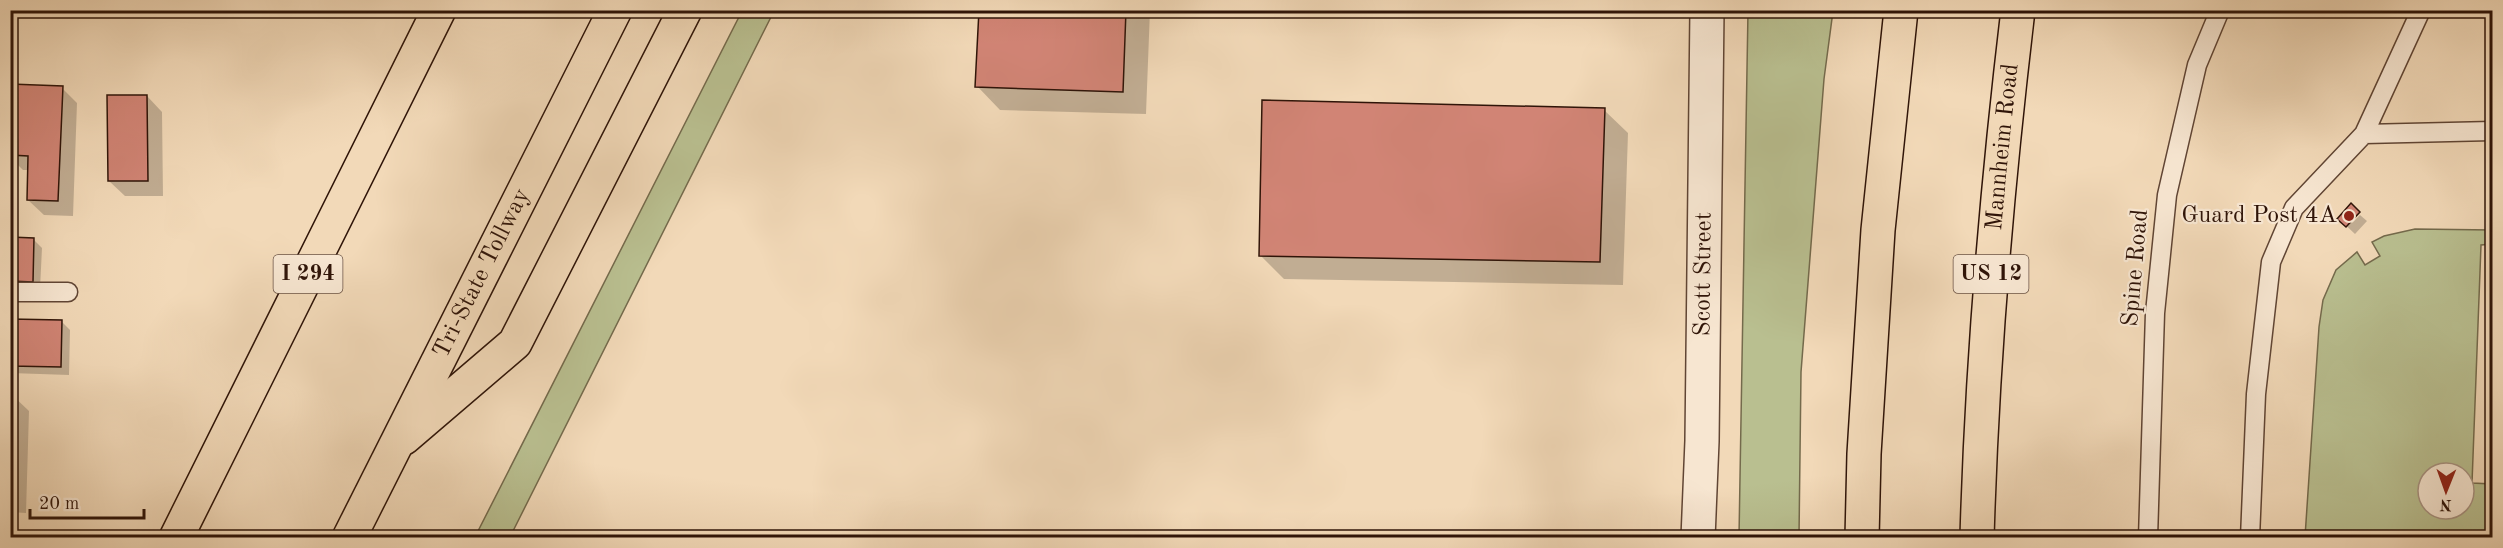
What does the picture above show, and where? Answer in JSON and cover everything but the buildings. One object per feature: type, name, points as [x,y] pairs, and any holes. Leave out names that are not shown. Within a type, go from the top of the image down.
[{"type":"main road","name":"I 294","points":[[176,537],[440,10]]},
{"type":"main road","name":"Tri-State Tollway","points":[[349,537],[391,449],[615,10]]},
{"type":"main road","points":[[391,449],[515,343],[685,10]]},
{"type":"main road","points":[[1862,537],[1864,454],[1878,230],[1901,10]]},
{"type":"main road","name":"Mannheim Road","points":[[1977,537],[1979,443],[1992,258],[2018,10]]},
{"type":"street","name":"Scott Street","points":[[1698,537],[1702,441],[1707,10]]},
{"type":"lane","name":"Spine Road","points":[[2148,537],[2155,313],[2167,195],[2197,65],[2220,10]]},
{"type":"lane","points":[[2250,537],[2256,394],[2271,262],[2294,208],[2364,134],[2421,10]]},
{"type":"lane","points":[[2364,134],[2493,131]]},
{"type":"lane","points":[[10,292],[68,292]]},
{"type":"green space","points":[[742,11],[774,11],[510,537],[475,537]]},
{"type":"green space","points":[[1748,11],[1833,11],[1824,79],[1801,372],[1799,537],[1739,537]]},
{"type":"green space","points":[[2415,229],[2492,230],[2492,244],[2481,245],[2473,461],[2416,461],[2416,521],[2476,521],[2476,483],[2492,484],[2492,537],[2305,537],[2319,327],[2323,300],[2336,270],[2357,252],[2365,265],[2380,256],[2372,242],[2384,236]]},
{"type":"place","name":"Guard Post 4A","points":[[2349,216]]}]
